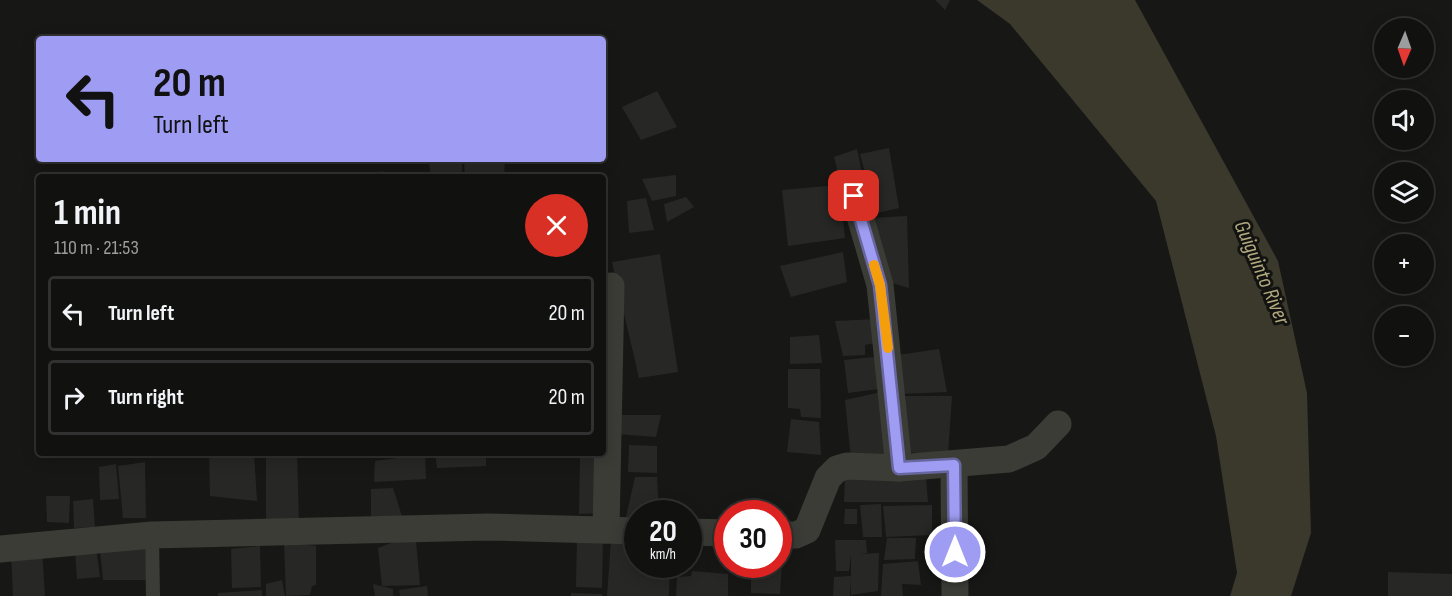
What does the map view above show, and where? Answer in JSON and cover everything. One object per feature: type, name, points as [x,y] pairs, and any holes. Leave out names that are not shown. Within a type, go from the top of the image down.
[{"type":"street","points":[[854,196],[880,285],[899,468]]},
{"type":"street","points":[[606,530],[611,286]]},
{"type":"street","points":[[792,536],[807,530],[828,478],[837,469],[847,466],[899,468],[954,465],[1010,459],[1036,447],[1058,424]]},
{"type":"street","points":[[954,465],[955,596]]},
{"type":"street","points":[[0,549],[152,535],[435,527],[624,531]]},
{"type":"lane","points":[[152,535],[153,596]]},
{"type":"water","name":"Guiguinto River","points":[[977,0],[1135,0],[1278,261],[1307,393],[1311,533],[1291,596],[1230,596],[1237,573],[1216,436],[1156,201],[1010,24]]},
{"type":"building","points":[[935,0],[950,0],[945,10]]},
{"type":"building","points":[[657,91],[677,127],[641,140],[622,107]]},
{"type":"building","points":[[889,148],[899,208],[868,215],[859,182],[867,180],[860,154]]},
{"type":"building","points":[[857,149],[863,178],[841,184],[834,157]]},
{"type":"building","points":[[462,162],[462,174],[431,174],[429,163]]},
{"type":"building","points":[[464,162],[505,162],[504,174],[465,174]]},
{"type":"building","points":[[676,175],[676,196],[652,201],[642,179]]},
{"type":"building","points":[[839,185],[845,238],[788,246],[782,190]]},
{"type":"building","points":[[686,197],[694,207],[667,222],[664,204]]},
{"type":"building","points":[[646,198],[654,230],[629,233],[627,201]]},
{"type":"building","points":[[907,216],[909,288],[882,280],[870,218]]},
{"type":"building","points":[[843,252],[847,282],[791,297],[780,266]]},
{"type":"building","points":[[660,254],[678,372],[639,378],[612,262]]},
{"type":"building","points":[[878,319],[880,342],[865,345],[865,355],[843,356],[835,321]]},
{"type":"building","points":[[819,335],[822,363],[790,364],[790,337]]},
{"type":"building","points":[[939,349],[947,392],[901,394],[898,355]]},
{"type":"building","points":[[884,356],[886,388],[848,393],[844,360]]},
{"type":"building","points":[[788,369],[820,369],[821,418],[801,417],[800,409],[788,408]]},
{"type":"building","points":[[886,391],[891,460],[851,460],[845,400]]},
{"type":"building","points":[[903,396],[952,396],[948,455],[903,452]]},
{"type":"building","points":[[617,415],[661,415],[656,437],[616,434]]},
{"type":"building","points":[[791,419],[819,422],[821,455],[787,452]]},
{"type":"building","points":[[629,445],[657,446],[657,473],[628,472]]},
{"type":"building","points":[[209,456],[254,456],[257,501],[210,496]]},
{"type":"building","points":[[266,456],[297,456],[299,522],[266,519]]},
{"type":"building","points":[[425,456],[426,479],[374,482],[375,461]]},
{"type":"building","points":[[435,456],[486,456],[486,466],[437,468]]},
{"type":"building","points":[[580,456],[604,456],[602,513],[579,514]]},
{"type":"building","points":[[145,462],[146,518],[123,518],[118,466]]},
{"type":"building","points":[[116,464],[119,499],[100,500],[99,467]]},
{"type":"building","points":[[635,477],[657,477],[658,500],[630,500]]},
{"type":"building","points":[[845,477],[926,477],[928,502],[844,502]]},
{"type":"building","points":[[393,488],[402,516],[371,516],[371,489]]},
{"type":"building","points":[[46,496],[70,496],[69,523],[47,522]]},
{"type":"building","points":[[93,499],[95,527],[74,528],[73,501]]},
{"type":"building","points":[[881,504],[882,537],[863,537],[860,505]]},
{"type":"building","points":[[932,505],[932,535],[886,537],[883,506]]},
{"type":"building","points":[[845,509],[857,509],[857,524],[844,524]]},
{"type":"building","points":[[577,535],[603,536],[602,588],[576,587]]},
{"type":"building","points":[[887,538],[916,538],[915,559],[884,560]]},
{"type":"building","points":[[399,540],[416,541],[420,585],[382,586],[378,548]]},
{"type":"building","points":[[611,540],[624,541],[624,578],[670,578],[669,596],[607,596]]},
{"type":"building","points":[[835,540],[866,540],[867,553],[859,554],[879,553],[878,591],[851,595],[850,579],[850,596],[833,596],[834,577],[851,576],[851,554],[849,571],[836,571]]},
{"type":"building","points":[[284,542],[316,546],[316,585],[312,586],[310,595],[286,596]]},
{"type":"building","points":[[145,545],[146,580],[103,580],[100,550]]},
{"type":"building","points":[[260,546],[261,587],[232,588],[231,549]]},
{"type":"building","points":[[96,547],[100,577],[77,579],[75,550]]},
{"type":"building","points":[[42,550],[45,596],[13,596],[11,553]]},
{"type":"building","points":[[918,561],[921,585],[902,584],[903,596],[881,596],[883,564]]},
{"type":"building","points":[[702,572],[714,573],[714,578],[728,578],[728,596],[676,596],[677,578],[702,578]]},
{"type":"building","points":[[1388,572],[1452,574],[1452,596],[1388,596]]},
{"type":"building","points":[[751,578],[781,578],[780,594],[751,593]]},
{"type":"building","points":[[282,580],[285,596],[266,596],[266,584]]},
{"type":"building","points":[[373,584],[393,589],[393,596],[375,596]]},
{"type":"building","points":[[427,586],[428,596],[400,596],[399,590]]},
{"type":"building","points":[[262,590],[262,596],[218,596],[218,593]]},
{"type":"building","points":[[571,593],[602,594],[602,596],[571,596]]},
{"type":"slow traffic","points":[[874,265],[880,285],[888,348]]},
{"type":"route","points":[[854,196],[880,285],[899,468],[954,465],[955,552]]}]
